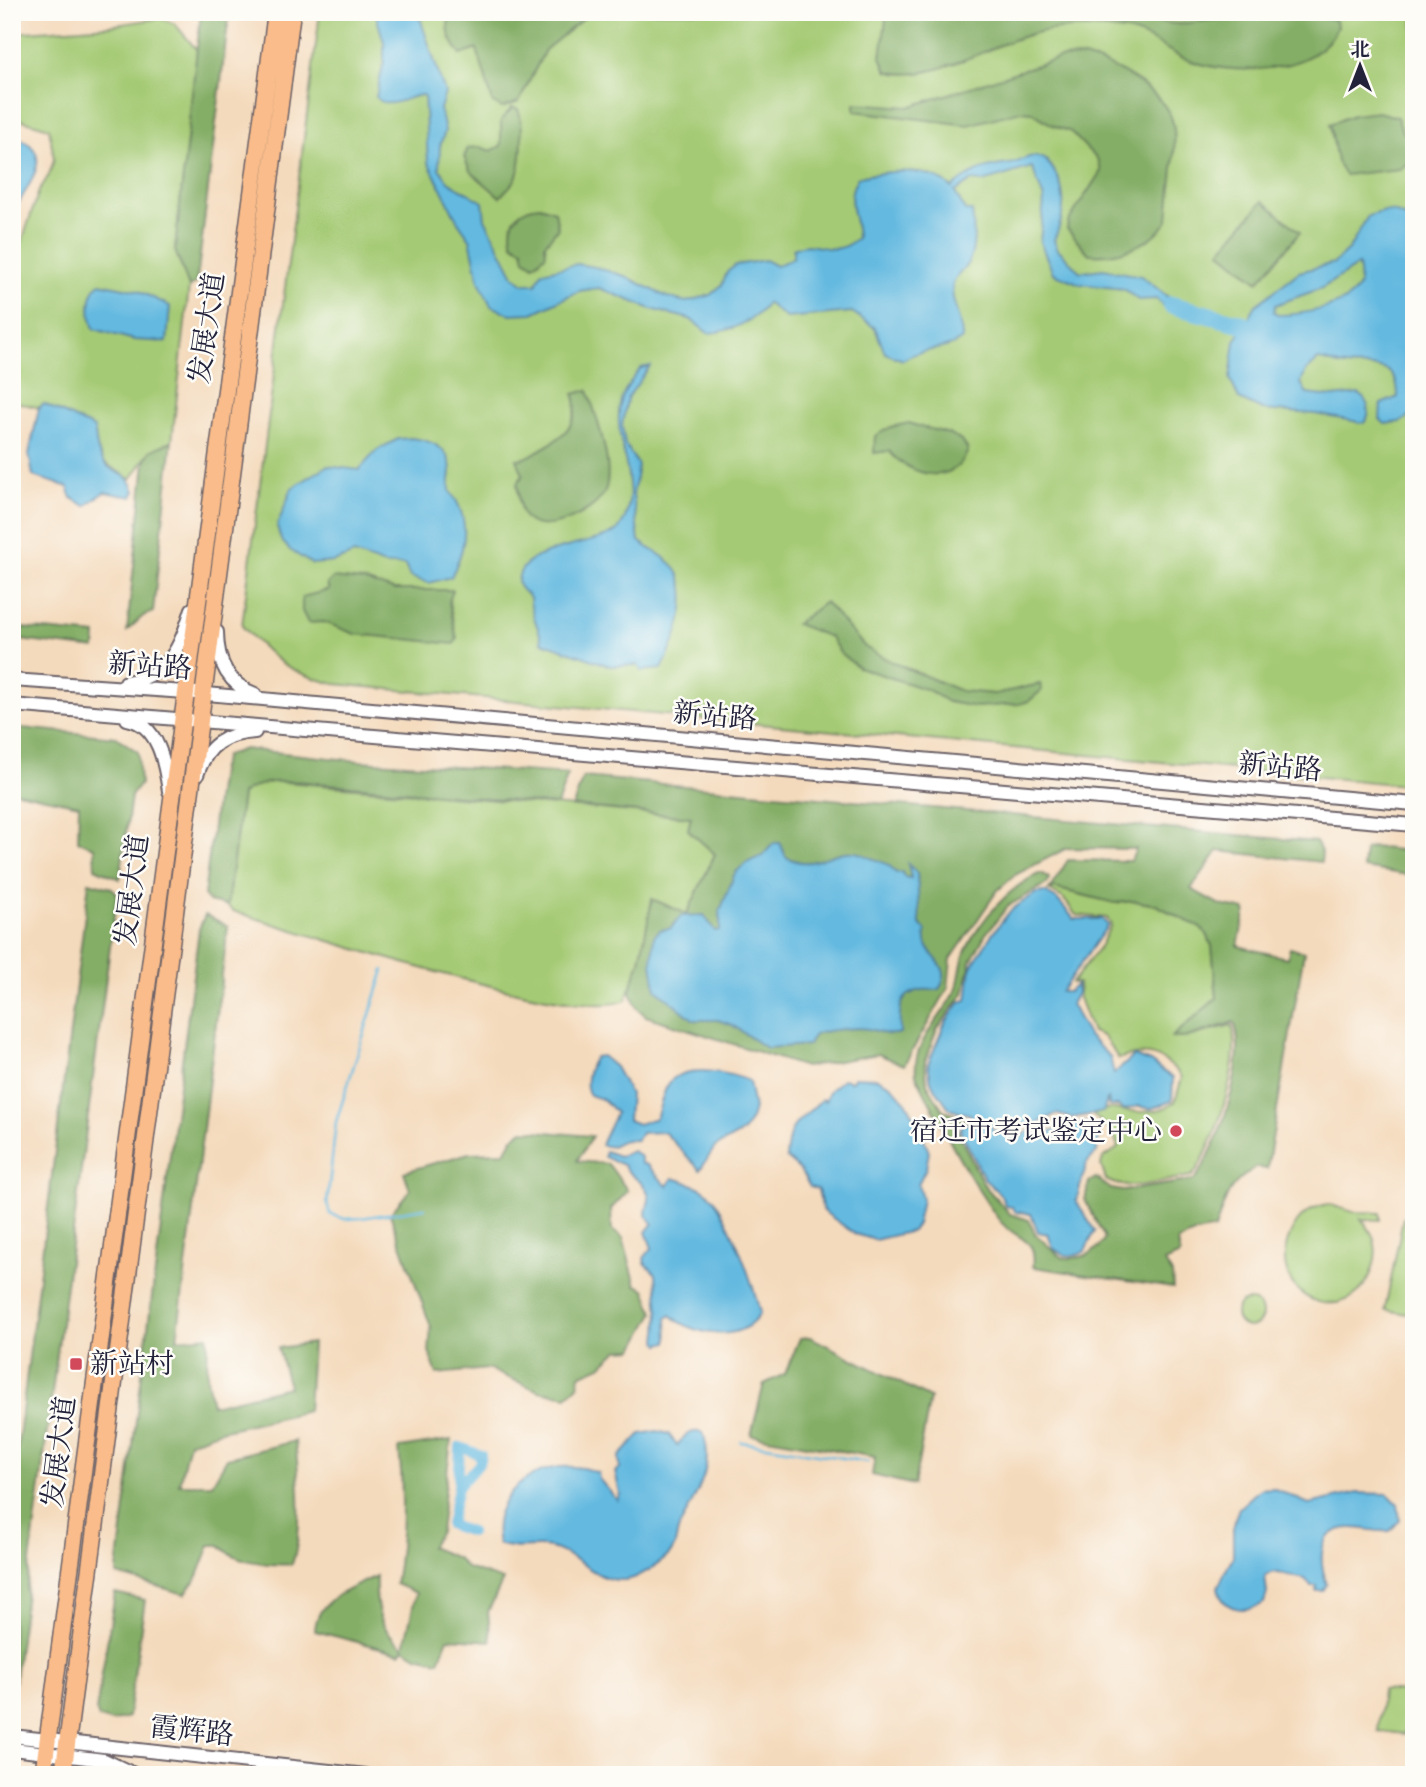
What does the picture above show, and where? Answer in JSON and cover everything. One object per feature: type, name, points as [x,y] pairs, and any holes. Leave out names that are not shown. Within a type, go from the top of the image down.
[{"type":"main road","name":"发展大道","points":[[43,1775],[276,12]]},
{"type":"main road","name":"发展大道","points":[[63,1775],[292,12]]},
{"type":"street","points":[[72,684],[142,680],[166,667],[180,643],[200,579]]},
{"type":"street","points":[[217,581],[217,642],[226,674],[244,690],[300,703]]},
{"type":"street","name":"新站路","points":[[12,680],[185,692],[1414,804]]},
{"type":"street","name":"新站路","points":[[12,705],[1414,825]]},
{"type":"street","points":[[68,709],[140,724],[156,741],[171,800]]},
{"type":"street","points":[[189,803],[208,751],[222,738],[238,733],[293,729]]},
{"type":"street","name":"霞辉路","points":[[12,1736],[47,1746],[366,1775]]},
{"type":"street","name":"霞辉路","points":[[12,1749],[47,1746]]},
{"type":"street","name":"霞辉路","points":[[67,1748],[104,1760],[136,1775]]},
{"type":"green space","points":[[201,12],[226,12],[229,15],[198,272],[196,283],[189,287],[175,250]]},
{"type":"green space","points":[[320,12],[1414,12],[1414,786],[335,684],[293,670],[273,657],[242,626]]},
{"type":"green space","points":[[451,12],[586,12],[584,18],[545,50],[519,102],[502,108],[493,103],[477,49],[461,55],[454,45],[448,30]]},
{"type":"green space","points":[[887,12],[1126,19],[1179,24],[1275,12],[1330,18],[1336,21],[1337,27],[1327,43],[1311,55],[1271,68],[1248,70],[1206,65],[1188,60],[1133,33],[1080,28],[1035,33],[941,68],[904,74],[887,71],[881,57]]},
{"type":"green space","points":[[161,18],[175,24],[197,50],[175,250],[189,287],[172,441],[150,451],[131,479],[103,462],[96,446],[44,404],[39,408],[12,401],[12,271],[39,191],[49,175],[54,159],[49,128],[12,117],[12,33],[109,26]]},
{"type":"green space","points":[[1084,57],[1109,66],[1149,90],[1168,111],[1173,123],[1174,157],[1168,221],[1153,237],[1122,251],[1089,254],[1067,229],[1068,222],[1101,171],[1098,160],[1071,132],[1052,125],[1032,112],[1021,111],[968,125],[855,111],[855,103],[909,107],[1059,58]]},
{"type":"green space","points":[[512,108],[518,109],[520,115],[521,155],[515,180],[500,197],[470,171],[464,157],[468,148],[480,147],[491,151],[501,146],[501,120]]},
{"type":"green space","points":[[1378,112],[1397,117],[1403,132],[1411,137],[1409,162],[1400,169],[1345,175],[1337,162],[1330,124],[1353,115]]},
{"type":"green space","points":[[1263,201],[1300,232],[1258,282],[1220,251]]},
{"type":"green space","points":[[540,206],[555,211],[558,228],[545,244],[546,254],[534,265],[525,259],[523,249],[513,244],[511,229],[520,213]]},
{"type":"green space","points":[[588,390],[606,454],[608,468],[605,491],[592,507],[582,514],[557,523],[535,524],[524,517],[520,508],[517,484],[523,475],[517,459],[531,455],[564,433],[573,420],[576,404],[574,394]]},
{"type":"green space","points":[[909,423],[958,438],[968,450],[962,462],[943,474],[931,474],[908,467],[889,451],[874,453],[875,436],[891,427]]},
{"type":"green space","points":[[172,441],[153,612],[143,616],[127,631],[145,462],[150,451]]},
{"type":"green space","points":[[333,578],[364,581],[394,590],[453,590],[449,602],[457,639],[454,644],[355,634],[324,622],[308,623],[302,611],[302,597],[329,590],[327,584]]},
{"type":"green space","points":[[825,602],[865,647],[890,661],[961,691],[995,694],[1040,684],[1042,690],[1029,701],[1019,704],[976,707],[948,702],[928,690],[858,667],[841,654],[830,637],[796,624]]},
{"type":"green space","points":[[12,627],[96,635],[95,649],[12,639]]},
{"type":"green space","points":[[12,727],[116,737],[138,752],[140,784],[131,796],[120,879],[95,868],[94,847],[78,841],[79,805],[12,791]]},
{"type":"green space","points":[[244,749],[359,761],[568,774],[557,805],[306,782],[280,781],[257,786],[242,794],[227,906],[209,902],[204,895],[220,771],[225,756]]},
{"type":"green space","points":[[583,777],[1316,842],[1322,853],[1321,862],[1218,851],[1191,889],[1220,905],[1246,910],[1238,946],[1287,958],[1290,948],[1304,952],[1267,1169],[1256,1167],[1238,1181],[1225,1200],[1215,1229],[1178,1241],[1180,1255],[1165,1262],[1172,1274],[1173,1288],[1033,1267],[1034,1257],[1029,1244],[1005,1227],[987,1203],[955,1150],[916,1075],[916,1062],[923,1040],[956,990],[963,958],[973,937],[1008,894],[1041,873],[1049,878],[1048,883],[1008,906],[985,935],[971,961],[964,993],[937,1029],[925,1061],[927,1084],[943,1110],[969,1121],[959,1122],[956,1128],[984,1185],[1010,1214],[1029,1220],[1035,1234],[1061,1257],[1074,1258],[1091,1253],[1105,1238],[1085,1200],[1089,1182],[1096,1178],[1111,1189],[1123,1191],[1194,1180],[1221,1127],[1229,1104],[1237,1058],[1238,1038],[1234,1022],[1184,1038],[1172,1037],[1217,998],[1212,946],[1207,934],[1199,927],[1156,905],[1135,901],[1115,903],[1054,888],[1049,890],[1068,860],[1131,861],[1136,849],[1067,848],[1015,875],[997,891],[951,959],[948,988],[904,1065],[878,1054],[805,1067],[646,1016],[637,1008],[630,990],[640,961],[652,899],[687,914],[715,854],[688,830],[691,817],[573,806]]},
{"type":"green space","points":[[274,781],[691,817],[688,830],[715,854],[687,914],[653,900],[640,961],[626,1000],[599,1004],[555,999],[436,972],[233,911],[227,906],[242,794],[253,786]]},
{"type":"green space","points":[[1373,847],[1414,852],[1414,876],[1363,868],[1365,850]]},
{"type":"green space","points":[[89,882],[112,888],[117,893],[12,1701],[12,1491]]},
{"type":"green space","points":[[1054,888],[1115,903],[1135,901],[1156,905],[1199,927],[1207,934],[1212,946],[1217,998],[1172,1037],[1184,1038],[1232,1025],[1233,1059],[1230,1081],[1217,1125],[1201,1163],[1192,1176],[1138,1186],[1106,1180],[1101,1165],[1103,1158],[1118,1148],[1104,1124],[1090,1113],[1112,1109],[1137,1112],[1161,1109],[1175,1102],[1182,1077],[1169,1064],[1154,1056],[1137,1054],[1119,1059],[1103,1036],[1092,1032],[1079,998],[1078,983],[1072,983],[1101,945],[1111,925],[1107,918],[1076,915],[1063,898],[1049,890]]},
{"type":"green space","points":[[205,915],[228,926],[177,1339],[208,1336],[207,1378],[212,1405],[289,1387],[278,1348],[312,1343],[308,1411],[220,1431],[189,1442],[179,1484],[212,1484],[227,1458],[295,1441],[299,1520],[292,1564],[253,1562],[226,1551],[220,1545],[210,1545],[198,1576],[185,1594],[117,1575],[117,1569],[199,929]]},
{"type":"green space","points":[[523,1130],[592,1136],[577,1161],[608,1164],[628,1191],[611,1209],[612,1230],[623,1238],[636,1285],[645,1289],[654,1313],[634,1349],[618,1350],[601,1366],[580,1375],[578,1386],[567,1396],[539,1391],[488,1369],[437,1374],[429,1352],[431,1327],[390,1214],[410,1190],[404,1172],[469,1153],[505,1152],[513,1138]]},
{"type":"green space","points":[[1328,1204],[1353,1212],[1380,1213],[1380,1220],[1361,1219],[1370,1230],[1376,1248],[1373,1268],[1362,1289],[1346,1300],[1329,1303],[1312,1300],[1298,1290],[1288,1275],[1285,1255],[1297,1222],[1311,1210]]},
{"type":"green space","points":[[1403,1218],[1414,1220],[1414,1315],[1385,1310]]},
{"type":"green space","points":[[1249,1301],[1258,1305],[1262,1314],[1258,1323],[1249,1327],[1240,1323],[1236,1314],[1240,1305]]},
{"type":"green space","points":[[810,1337],[930,1398],[914,1485],[872,1475],[875,1457],[751,1435],[764,1384],[785,1374],[800,1338]]},
{"type":"green space","points":[[451,1440],[440,1532],[430,1547],[457,1558],[466,1568],[503,1580],[488,1612],[491,1641],[448,1638],[439,1661],[417,1656],[404,1648],[400,1653],[315,1631],[321,1610],[328,1603],[336,1596],[376,1576],[376,1598],[383,1625],[404,1647],[416,1593],[395,1584],[402,1516],[399,1448]]},
{"type":"green space","points":[[115,1593],[145,1600],[128,1717],[112,1722],[99,1718],[96,1711]]},
{"type":"green space","points":[[1382,1690],[1406,1692],[1409,1698],[1405,1734],[1378,1731]]},
{"type":"water","points":[[375,12],[412,12],[420,18],[445,93],[440,109],[445,131],[440,146],[439,168],[448,181],[483,202],[485,219],[514,276],[523,284],[536,284],[542,272],[577,264],[625,276],[667,297],[686,302],[710,295],[722,285],[727,272],[736,265],[765,260],[776,266],[793,258],[793,249],[801,246],[831,249],[848,245],[857,238],[851,200],[858,177],[895,172],[920,173],[932,176],[952,188],[978,171],[1035,157],[1046,160],[1062,189],[1063,209],[1054,240],[1057,248],[1080,272],[1103,269],[1141,276],[1172,300],[1170,308],[1164,308],[1157,299],[1138,300],[1124,289],[1080,284],[1053,273],[1040,242],[1044,199],[1032,167],[983,182],[971,181],[955,192],[965,211],[972,211],[974,230],[971,255],[954,281],[952,290],[962,339],[949,346],[918,353],[903,360],[885,353],[875,328],[852,312],[786,318],[767,303],[756,315],[741,324],[708,333],[690,319],[651,309],[599,288],[579,291],[533,313],[510,314],[491,306],[479,281],[470,239],[458,222],[428,162],[424,95],[392,103],[386,103],[376,97],[384,61],[384,42]]},
{"type":"water","points":[[12,135],[27,142],[35,151],[37,161],[35,172],[12,217]]},
{"type":"water","points":[[1384,211],[1394,212],[1414,221],[1414,414],[1400,422],[1385,424],[1380,419],[1381,404],[1398,397],[1397,385],[1388,371],[1318,360],[1306,371],[1301,383],[1307,394],[1333,397],[1359,394],[1368,408],[1364,423],[1315,414],[1262,410],[1239,399],[1230,379],[1235,341],[1256,305],[1299,272],[1334,263],[1349,249],[1368,216]],"holes":[[[1358,265],[1358,287],[1344,300],[1309,312],[1277,315],[1274,312],[1275,305],[1322,288]]]},
{"type":"water","points":[[100,283],[139,291],[170,306],[167,342],[134,340],[94,329],[90,304]]},
{"type":"water","points":[[650,366],[627,399],[622,425],[625,444],[638,465],[633,495],[639,541],[675,568],[681,579],[683,605],[677,633],[662,669],[641,671],[638,665],[610,666],[542,642],[530,598],[518,582],[522,569],[533,559],[600,538],[613,533],[621,526],[630,495],[620,432],[621,400],[641,368]]},
{"type":"water","points":[[44,404],[94,428],[100,457],[107,466],[132,484],[135,491],[132,497],[104,492],[86,506],[72,498],[68,487],[33,476],[29,454],[39,408]]},
{"type":"water","points":[[411,438],[439,447],[448,458],[450,490],[464,523],[462,550],[451,577],[429,583],[410,577],[405,565],[385,565],[354,554],[334,562],[312,564],[290,550],[281,540],[277,526],[292,488],[327,466],[359,470],[377,450],[398,439]]},
{"type":"water","points":[[774,843],[780,843],[786,857],[796,861],[813,861],[845,852],[856,852],[886,864],[896,873],[902,872],[904,877],[911,878],[908,864],[917,873],[920,924],[926,931],[928,948],[944,973],[939,989],[913,992],[903,1001],[900,1033],[887,1034],[863,1028],[839,1030],[817,1034],[808,1045],[766,1048],[732,1025],[718,1020],[694,1020],[656,989],[652,963],[654,936],[660,930],[671,928],[681,916],[704,915],[715,931],[720,930],[720,911],[735,873],[746,863],[762,856]]},
{"type":"water","points":[[1045,892],[1057,899],[1074,919],[1102,919],[1108,925],[1061,992],[1068,992],[1076,985],[1077,993],[1071,1004],[1088,1036],[1110,1057],[1114,1074],[1134,1056],[1150,1062],[1173,1078],[1172,1101],[1150,1109],[1139,1106],[1123,1110],[1118,1106],[1109,1106],[1108,1098],[1103,1112],[1072,1118],[1056,1114],[1036,1124],[991,1125],[993,1130],[1020,1137],[1032,1129],[1047,1132],[1091,1122],[1099,1133],[1097,1152],[1087,1163],[1076,1201],[1095,1231],[1085,1251],[1072,1255],[1053,1248],[1048,1234],[1038,1232],[1031,1214],[1016,1212],[1012,1207],[1006,1206],[1000,1194],[985,1180],[960,1130],[963,1124],[974,1124],[975,1120],[971,1115],[949,1108],[931,1082],[928,1064],[945,1023],[960,1002],[967,1000],[971,967],[992,934],[1011,910],[1036,893]]},
{"type":"water","points":[[602,1056],[615,1067],[630,1094],[628,1120],[638,1124],[656,1118],[670,1082],[682,1074],[701,1071],[732,1075],[749,1081],[754,1109],[751,1119],[743,1132],[715,1147],[700,1170],[664,1132],[641,1133],[637,1140],[605,1146],[601,1144],[616,1113],[604,1100],[590,1095],[587,1082],[592,1061],[595,1057]]},
{"type":"water","points":[[854,1077],[877,1078],[891,1085],[907,1103],[920,1128],[929,1152],[926,1168],[918,1184],[922,1199],[917,1224],[912,1231],[875,1240],[855,1234],[823,1211],[818,1190],[810,1187],[800,1170],[786,1158],[787,1145],[796,1123],[822,1099],[825,1101],[830,1090],[843,1079],[852,1081]]},
{"type":"water","points":[[605,1151],[619,1156],[633,1151],[641,1157],[641,1164],[646,1164],[667,1186],[673,1178],[696,1186],[716,1202],[732,1232],[752,1285],[760,1313],[752,1323],[730,1333],[717,1334],[692,1328],[671,1315],[667,1318],[668,1342],[660,1344],[657,1340],[659,1315],[656,1274],[645,1263],[644,1258],[652,1248],[646,1232],[653,1223],[646,1215],[648,1192],[623,1165],[604,1157]]},
{"type":"water","points":[[657,1431],[669,1434],[677,1446],[687,1434],[703,1433],[707,1459],[702,1482],[679,1528],[674,1547],[658,1564],[629,1579],[614,1579],[604,1577],[551,1548],[498,1544],[497,1524],[502,1507],[512,1492],[526,1480],[542,1471],[579,1467],[598,1473],[599,1479],[617,1500],[620,1494],[615,1472],[620,1468],[619,1457],[641,1434]]},
{"type":"water","points":[[1273,1488],[1309,1504],[1357,1493],[1388,1494],[1398,1504],[1400,1520],[1390,1531],[1350,1528],[1331,1534],[1323,1548],[1322,1566],[1327,1584],[1323,1591],[1316,1591],[1317,1586],[1311,1586],[1305,1579],[1273,1572],[1265,1576],[1267,1593],[1264,1603],[1243,1609],[1230,1606],[1220,1595],[1218,1587],[1233,1556],[1233,1524],[1239,1508],[1260,1489]]},
{"type":"waterway","points":[[1171,305],[1243,324]]},
{"type":"waterway","points":[[384,970],[336,1122],[327,1204],[330,1214],[345,1219],[425,1208]]},
{"type":"waterway","points":[[741,1442],[868,1462]]},
{"type":"waterway","points":[[458,1487],[479,1464],[481,1455],[460,1447],[458,1487],[450,1525],[471,1532]]},
{"type":"place","name":"宿迁市考试鉴定中心","points":[[1176,1131]]},
{"type":"place","name":"新站村","points":[[76,1364]]}]
